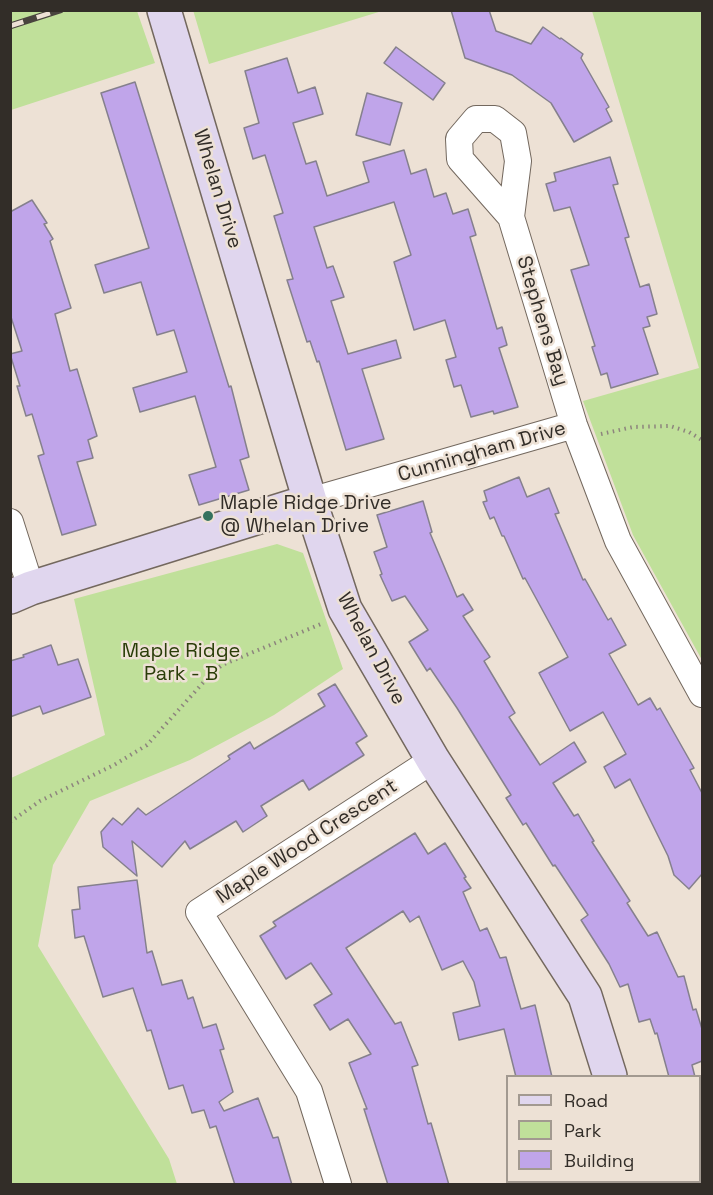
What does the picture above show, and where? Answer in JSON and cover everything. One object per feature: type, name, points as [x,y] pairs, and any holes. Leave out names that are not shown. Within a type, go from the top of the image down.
[{"type":"street","name":"Whelan Drive","points":[[164,10],[310,501],[345,609],[433,760],[585,996],[609,1075]]},
{"type":"street","name":"Stephens Bay","points":[[511,217],[577,433]]},
{"type":"street","name":"Cunningham Drive","points":[[310,501],[577,433],[618,541],[702,694]]},
{"type":"street","points":[[10,522],[21,592],[310,501]]},
{"type":"street","name":"Maple Wood Crescent","points":[[338,1185],[309,1091],[199,912],[433,760]]},
{"type":"path","points":[[577,433],[601,435],[633,427],[670,426],[689,432],[702,440]]},
{"type":"path","points":[[10,822],[40,801],[123,760],[147,744],[210,675],[222,665],[323,623],[345,609]]},
{"type":"green space","points":[[193,10],[382,10],[382,11],[209,64]]},
{"type":"green space","points":[[10,11],[137,11],[155,63],[11,110]]},
{"type":"green space","points":[[592,11],[702,11],[702,660],[633,535],[583,401],[699,368]]},
{"type":"green space","name":"Maple Ridge Park - B","points":[[277,544],[303,553],[343,669],[274,715],[190,760],[90,801],[53,865],[38,946],[169,1159],[177,1184],[11,1184],[11,778],[105,735],[74,599]]},
{"type":"building","points":[[451,10],[489,10],[496,31],[531,44],[543,27],[561,38],[583,54],[581,58],[609,107],[606,109],[612,121],[574,142],[551,103],[512,75],[465,58]]},
{"type":"building","points":[[396,47],[445,83],[433,100],[384,63]]},
{"type":"building","points":[[287,58],[298,93],[315,87],[323,114],[293,123],[306,164],[316,161],[327,196],[369,182],[363,162],[404,150],[411,174],[426,169],[434,197],[446,193],[453,214],[468,209],[476,235],[470,237],[497,329],[502,327],[507,345],[499,348],[518,407],[494,414],[493,411],[471,417],[461,385],[454,387],[446,360],[456,357],[445,320],[414,330],[394,262],[411,255],[394,202],[314,227],[327,268],[333,266],[344,297],[331,301],[348,354],[396,340],[401,358],[362,369],[384,439],[346,450],[319,361],[317,362],[310,341],[307,342],[287,280],[293,279],[274,216],[283,213],[265,155],[253,159],[244,128],[259,123],[245,71]]},
{"type":"building","points":[[135,82],[229,387],[231,386],[249,457],[240,460],[249,490],[199,505],[189,475],[216,467],[195,396],[140,412],[133,388],[187,372],[174,330],[157,335],[141,282],[104,293],[95,265],[149,248],[101,93]]},
{"type":"building","points":[[367,93],[402,103],[390,145],[356,135]]},
{"type":"building","points":[[610,157],[618,184],[613,185],[629,237],[625,238],[640,287],[649,284],[657,314],[647,317],[650,326],[643,328],[658,374],[611,388],[607,373],[601,375],[592,347],[595,346],[571,270],[589,265],[570,207],[554,211],[546,184],[556,181],[554,173]]},
{"type":"building","points":[[32,200],[47,223],[44,224],[53,239],[50,241],[71,308],[55,314],[70,371],[77,369],[97,436],[88,440],[93,458],[77,462],[96,525],[62,535],[38,456],[44,454],[32,414],[26,416],[10,354],[22,351],[10,314],[10,212]]},
{"type":"building","points":[[519,477],[527,497],[549,488],[559,513],[555,514],[583,580],[585,579],[608,620],[611,618],[626,645],[609,654],[638,705],[650,698],[657,710],[660,708],[694,768],[690,770],[702,793],[702,874],[689,889],[674,875],[668,856],[630,779],[615,788],[604,767],[626,754],[603,712],[570,731],[539,673],[568,657],[525,578],[523,579],[494,517],[490,519],[483,502],[487,501],[484,491]]},
{"type":"building","points":[[423,501],[432,532],[430,533],[457,597],[463,594],[473,610],[463,616],[490,657],[484,661],[515,713],[509,717],[540,765],[574,742],[586,762],[553,783],[574,816],[578,814],[594,841],[592,842],[630,901],[627,903],[648,936],[657,932],[678,977],[684,976],[693,1010],[696,1009],[702,1029],[702,1061],[692,1065],[694,1075],[668,1075],[657,1033],[655,1034],[650,1019],[639,1022],[628,984],[620,987],[609,964],[581,920],[588,915],[526,823],[523,825],[506,798],[511,795],[457,708],[430,668],[427,671],[409,642],[428,630],[405,596],[392,601],[380,575],[382,574],[374,552],[387,547],[377,515]]},
{"type":"building","points":[[51,645],[58,665],[78,659],[91,697],[43,714],[40,706],[10,717],[10,661]]},
{"type":"building","points":[[335,684],[367,736],[356,743],[364,755],[309,790],[303,780],[261,806],[267,816],[243,832],[236,821],[190,849],[185,841],[162,867],[132,841],[137,876],[103,847],[101,832],[113,818],[122,825],[138,808],[146,815],[230,759],[228,756],[250,742],[254,749],[325,706],[318,694]]},
{"type":"building","points":[[415,833],[428,854],[445,843],[471,888],[463,892],[480,931],[487,928],[500,958],[506,957],[521,1009],[535,1005],[552,1075],[516,1075],[504,1029],[459,1040],[453,1013],[480,1006],[474,982],[463,961],[442,970],[419,916],[410,922],[403,911],[346,948],[395,1024],[401,1022],[418,1065],[412,1067],[449,1185],[388,1185],[364,1109],[367,1109],[349,1063],[371,1054],[348,1019],[330,1030],[314,1005],[332,994],[311,963],[286,979],[260,936],[276,926],[273,922]]},
{"type":"building","points":[[137,880],[147,953],[152,951],[162,985],[182,980],[188,999],[193,997],[203,1028],[216,1024],[224,1049],[220,1050],[233,1092],[219,1102],[224,1111],[258,1098],[273,1138],[278,1137],[292,1185],[235,1185],[216,1126],[210,1128],[204,1110],[192,1113],[183,1085],[169,1089],[151,1030],[147,1031],[133,988],[103,997],[84,936],[75,938],[72,910],[80,909],[78,887]]},
{"type":"railway","points":[[10,26],[60,10]]},
{"type":"place","name":"Maple Ridge Drive @ Whelan Drive","points":[[208,516]]}]
